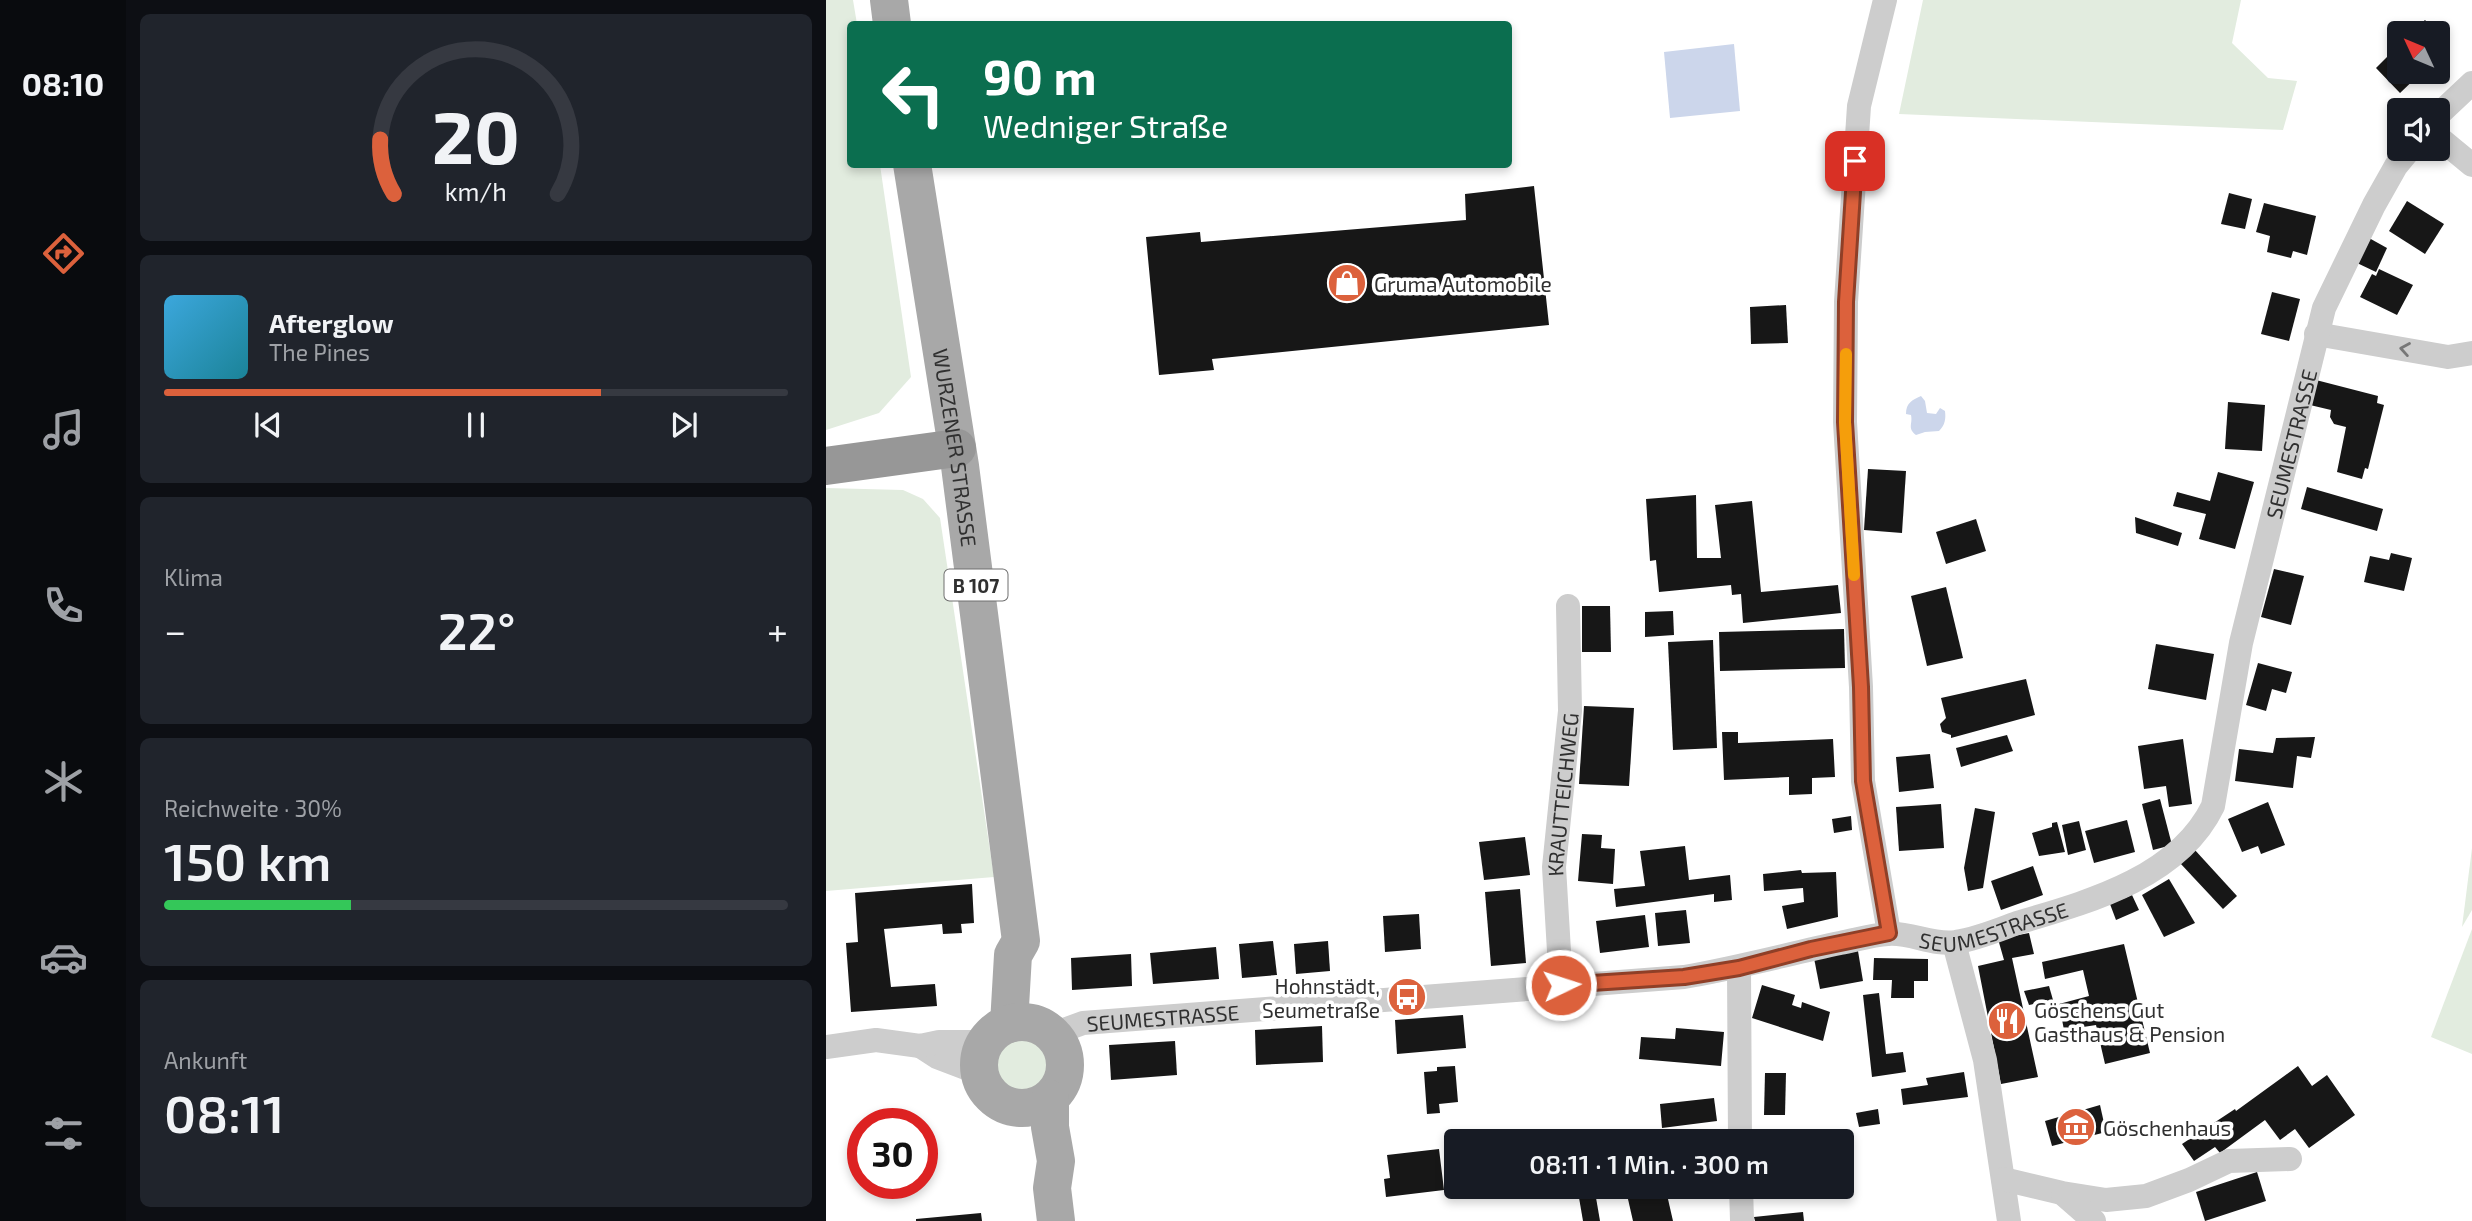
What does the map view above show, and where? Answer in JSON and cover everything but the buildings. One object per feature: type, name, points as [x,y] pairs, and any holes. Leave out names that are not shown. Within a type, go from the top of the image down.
[{"type":"highway","points":[[826,466],[957,448]]},
{"type":"main road","points":[[889,0],[892,21]]},
{"type":"main road","name":"WURZENER STRASSE","points":[[913,168],[957,448],[1021,941],[1029,950],[1014,1040],[982,1082],[999,1102],[1033,1104],[1061,1085],[1066,1067],[1063,1049],[1014,1040]]},
{"type":"main road","points":[[1033,1104],[1039,1164],[1054,1205]]},
{"type":"street","points":[[1885,0],[1858,106],[1846,302],[1845,422],[1861,687],[1863,781],[1889,933]]},
{"type":"street","points":[[2450,104],[2472,83]]},
{"type":"street","points":[[2450,147],[2472,166]]},
{"type":"street","name":"SEUMESTRASSE","points":[[1014,1040],[1083,1023],[1684,977],[1739,968],[1811,949],[1889,933],[1954,943],[2061,910],[2115,890],[2160,865],[2192,837],[2205,822],[2213,806],[2241,643],[2316,334],[2324,307],[2374,205],[2400,161]]},
{"type":"street","points":[[2316,334],[2448,356],[2472,354]]},
{"type":"street","name":"KRAUTTEICHWEG","points":[[1561,985],[1554,867],[1570,711],[1568,606]]},
{"type":"street","points":[[1954,943],[1985,1060],[2009,1221]]},
{"type":"street","points":[[1739,968],[1740,1129]]},
{"type":"street","points":[[826,1047],[876,1040],[920,1046],[937,1057],[1014,1040]]},
{"type":"street","points":[[2003,1179],[2062,1194],[2106,1200],[2146,1196],[2229,1161],[2290,1159]]},
{"type":"street","points":[[2062,1194],[2094,1221]]},
{"type":"street","points":[[1741,1199],[1742,1221]]},
{"type":"shaded area","points":[[826,0],[853,0],[856,21],[847,21],[847,168],[880,168],[911,377],[879,413],[826,430]]},
{"type":"shaded area","points":[[1923,0],[2241,0],[2232,43],[2268,78],[2297,81],[2283,130],[1899,114]]},
{"type":"shaded area","points":[[826,488],[903,490],[923,499],[940,518],[994,877],[826,891]]},
{"type":"shaded area","points":[[2472,848],[2472,910],[2462,927]]},
{"type":"shaded area","points":[[2472,929],[2472,1054],[2431,1037]]},
{"type":"shaded area","points":[[1023,1039],[1033,1041],[1041,1047],[1047,1055],[1047,1075],[1041,1083],[1033,1089],[1023,1091],[1013,1089],[1005,1083],[999,1075],[997,1065],[999,1055],[1005,1047],[1013,1041]]},
{"type":"water","points":[[1734,44],[1740,111],[1670,118],[1664,52]]},
{"type":"water","points":[[1921,396],[1925,401],[1927,413],[1936,414],[1940,408],[1945,411],[1945,422],[1939,431],[1916,435],[1912,430],[1911,415],[1906,414],[1907,407]]},
{"type":"slow traffic","points":[[1846,354],[1845,422],[1854,575]]},
{"type":"place","name":"Gruma Automobile","points":[[1347,283]]},
{"type":"place","name":"Hohnstädt, Seumetraße","points":[[1407,997]]},
{"type":"place","name":"Göschens Gut Gasthaus & Pension","points":[[2007,1021]]},
{"type":"place","name":"Göschenhaus","points":[[2076,1127]]},
{"type":"route","points":[[1561,985],[1684,977],[1739,968],[1811,949],[1889,933],[1863,781],[1861,687],[1845,422],[1846,302],[1855,161]]}]
